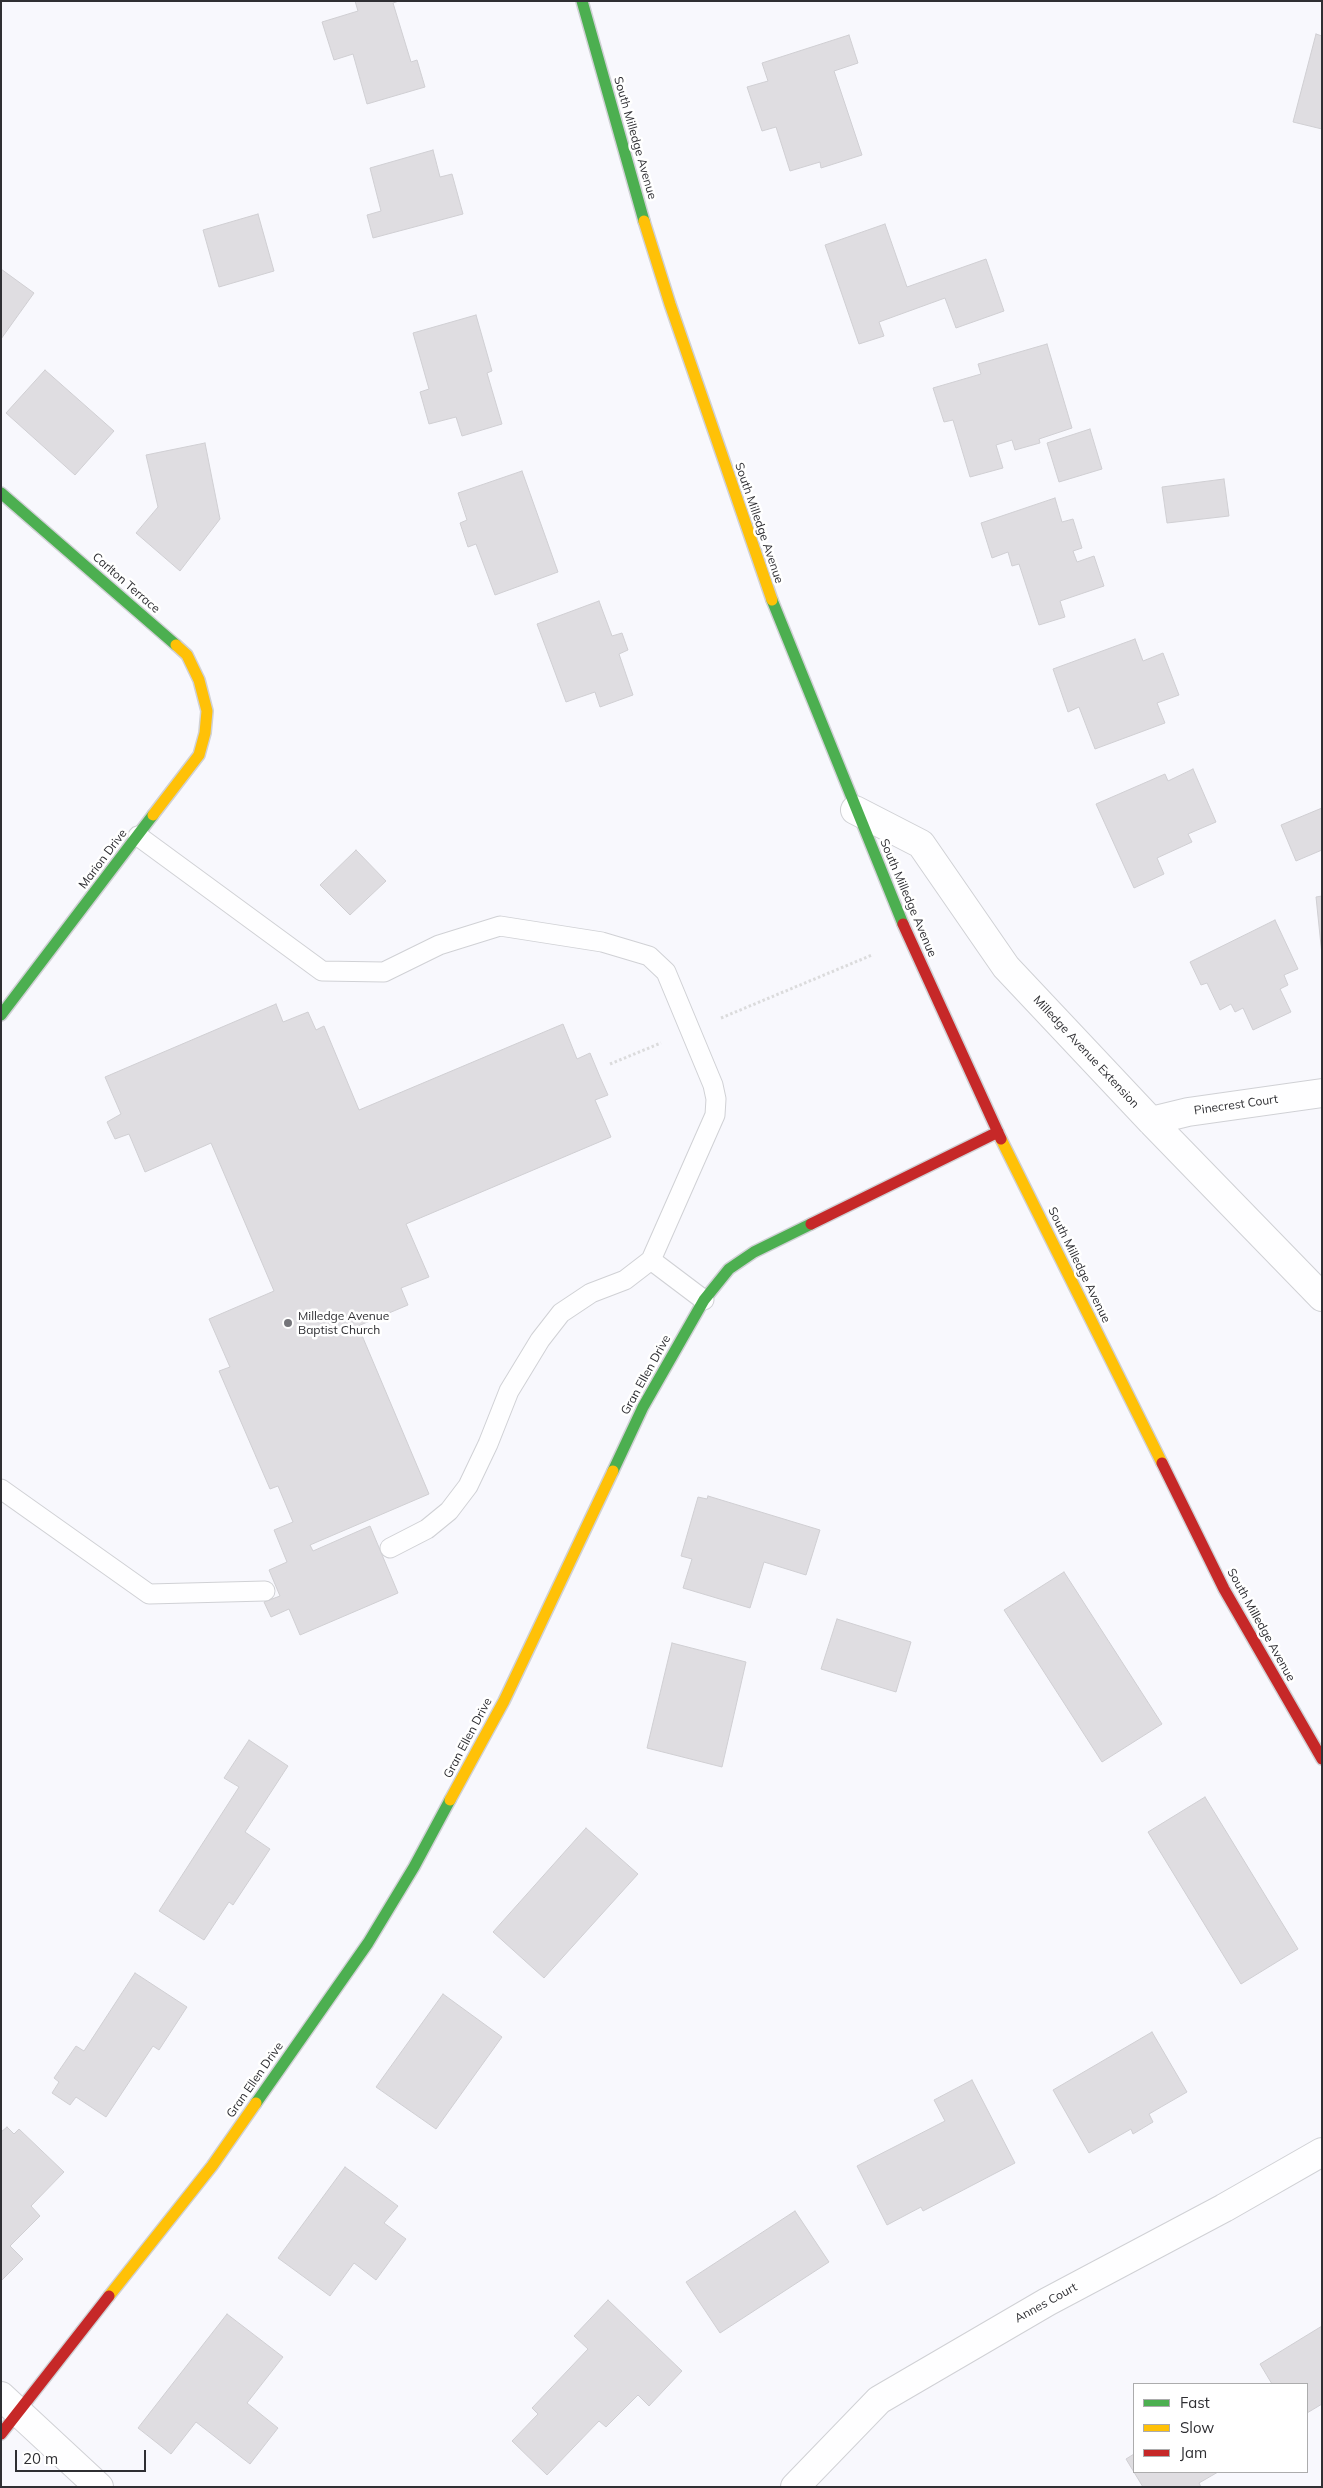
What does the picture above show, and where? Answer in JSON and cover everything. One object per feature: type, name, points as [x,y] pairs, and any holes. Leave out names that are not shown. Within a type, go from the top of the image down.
[{"type":"street","name":"South Milledge Avenue","points":[[582,1],[632,180],[677,323],[766,588],[911,944],[998,1132],[1224,1588],[1322,1759]]},
{"type":"street","name":"Carlton Terrace","points":[[1,493],[186,655],[199,680],[207,711]]},
{"type":"street","name":"Marion Drive","points":[[1,1015],[199,755],[205,733],[207,711]]},
{"type":"street","name":"Milledge Avenue Extension","points":[[855,810],[921,844],[1006,967],[1151,1121],[1322,1297]]},
{"type":"street","name":"Pinecrest Court","points":[[1151,1121],[1188,1112],[1322,1093]]},
{"type":"street","name":"Gran Ellen Drive","points":[[1,2434],[10,2403],[212,2166],[368,1943],[414,1867],[504,1701],[643,1407],[704,1300],[729,1269],[754,1252],[998,1132]]},
{"type":"street","name":"Annes Court","points":[[795,2487],[878,2400],[1046,2302],[1224,2208],[1322,2152]]},
{"type":"street","points":[[10,2403],[99,2487]]},
{"type":"lane","points":[[138,836],[322,971],[384,972],[438,945],[500,926],[602,942],[649,956],[666,972],[713,1086],[716,1099],[715,1115],[651,1260],[625,1280],[591,1293],[562,1313],[540,1340],[508,1391],[488,1444],[468,1486],[449,1511],[427,1529],[390,1548]]},
{"type":"lane","points":[[651,1260],[704,1300]]},
{"type":"lane","points":[[1,1489],[149,1594],[265,1591]]},
{"type":"path","points":[[713,1021],[872,955]]},
{"type":"path","points":[[610,1064],[667,1040]]},
{"type":"building","points":[[355,1],[399,1],[393,3],[411,62],[417,60],[425,87],[367,104],[353,54],[334,60],[322,22],[358,11]]},
{"type":"building","points":[[1316,34],[1322,36],[1322,129],[1293,122]]},
{"type":"building","points":[[849,35],[858,63],[834,71],[862,155],[821,168],[820,162],[790,171],[776,127],[762,131],[747,87],[768,81],[762,63]]},
{"type":"building","points":[[433,150],[440,177],[452,174],[463,214],[373,238],[367,215],[381,211],[370,168]]},
{"type":"building","points":[[258,214],[274,271],[219,287],[203,230]]},
{"type":"building","points":[[885,224],[907,287],[986,259],[1004,311],[956,328],[945,298],[879,322],[884,336],[859,344],[825,245]]},
{"type":"building","points":[[1,269],[34,293],[1,339]]},
{"type":"building","points":[[476,315],[492,371],[487,373],[502,424],[462,436],[456,417],[429,424],[420,392],[429,389],[413,333]]},
{"type":"building","points":[[1047,344],[1072,428],[1039,439],[1040,443],[1015,450],[1012,440],[996,445],[1003,468],[970,477],[953,420],[944,422],[933,388],[981,374],[978,364]]},
{"type":"building","points":[[45,370],[114,431],[75,475],[6,413]]},
{"type":"building","points":[[1090,429],[1102,469],[1059,482],[1047,443]]},
{"type":"building","points":[[205,443],[220,519],[180,571],[136,533],[158,507],[146,455]]},
{"type":"building","points":[[522,471],[558,572],[495,595],[476,544],[468,547],[460,523],[467,520],[458,493]]},
{"type":"building","points":[[1224,479],[1229,516],[1167,523],[1162,487]]},
{"type":"building","points":[[1055,498],[1062,522],[1073,519],[1082,548],[1073,551],[1077,562],[1094,556],[1104,586],[1060,601],[1065,617],[1039,625],[1019,564],[1012,566],[1008,552],[992,558],[981,523]]},
{"type":"building","points":[[599,601],[612,636],[622,633],[628,650],[619,654],[633,695],[600,707],[595,692],[566,702],[537,624]]},
{"type":"building","points":[[1135,639],[1143,661],[1163,653],[1179,695],[1157,703],[1165,723],[1095,749],[1079,707],[1068,712],[1053,669]]},
{"type":"building","points":[[1193,769],[1216,822],[1188,834],[1192,842],[1157,858],[1164,874],[1134,888],[1096,804],[1165,774],[1168,781]]},
{"type":"building","points":[[1322,808],[1322,850],[1296,861],[1281,825]]},
{"type":"building","points":[[356,850],[386,881],[350,915],[320,885]]},
{"type":"building","points":[[1322,896],[1322,955],[1316,897]]},
{"type":"building","points":[[1275,920],[1298,969],[1284,975],[1288,985],[1280,989],[1291,1012],[1253,1030],[1243,1008],[1235,1012],[1231,1004],[1220,1010],[1207,983],[1201,985],[1190,962]]},
{"type":"building","name":"Milledge Avenue Baptist Church","points":[[276,1004],[283,1022],[308,1012],[316,1030],[324,1026],[359,1110],[563,1024],[577,1059],[590,1053],[608,1095],[595,1100],[611,1137],[406,1224],[429,1277],[401,1288],[408,1305],[358,1326],[429,1494],[310,1545],[313,1551],[370,1526],[398,1593],[300,1635],[289,1609],[271,1617],[264,1602],[280,1596],[269,1570],[287,1562],[274,1530],[293,1522],[278,1486],[270,1489],[219,1371],[230,1367],[209,1319],[274,1291],[211,1143],[145,1172],[129,1134],[115,1139],[107,1122],[121,1114],[105,1077]]},
{"type":"building","points":[[708,1496],[820,1530],[806,1575],[764,1562],[750,1608],[683,1588],[692,1559],[681,1556],[698,1497],[707,1499]]},
{"type":"building","points":[[1064,1572],[1162,1724],[1102,1762],[1004,1610]]},
{"type":"building","points":[[837,1619],[911,1642],[896,1692],[821,1669]]},
{"type":"building","points":[[672,1643],[746,1662],[722,1767],[647,1748]]},
{"type":"building","points":[[249,1740],[288,1766],[245,1832],[270,1849],[233,1905],[229,1902],[204,1940],[159,1911],[239,1787],[224,1778]]},
{"type":"building","points":[[1205,1797],[1298,1949],[1241,1984],[1148,1832]]},
{"type":"building","points":[[586,1828],[638,1874],[544,1978],[493,1932]]},
{"type":"building","points":[[135,1973],[187,2007],[159,2050],[153,2046],[106,2117],[76,2097],[70,2105],[52,2093],[59,2082],[54,2078],[76,2046],[84,2051]]},
{"type":"building","points":[[443,1994],[502,2037],[436,2129],[376,2087]]},
{"type":"building","points":[[1152,2032],[1187,2092],[1149,2114],[1153,2122],[1133,2134],[1131,2129],[1089,2153],[1053,2090]]},
{"type":"building","points":[[972,2080],[1015,2163],[923,2211],[921,2207],[887,2225],[857,2166],[945,2121],[934,2100]]},
{"type":"building","points":[[7,2127],[14,2134],[19,2129],[64,2172],[31,2206],[40,2216],[10,2246],[23,2259],[1,2281],[1,2132]]},
{"type":"building","points":[[345,2167],[398,2206],[384,2223],[406,2239],[376,2280],[354,2263],[330,2296],[278,2258]]},
{"type":"building","points":[[795,2211],[829,2262],[720,2333],[686,2282]]},
{"type":"building","points":[[608,2300],[682,2371],[649,2406],[638,2395],[606,2427],[599,2421],[547,2475],[512,2441],[538,2414],[532,2408],[588,2349],[574,2336]]},
{"type":"building","points":[[227,2314],[283,2357],[247,2403],[278,2428],[250,2464],[196,2422],[171,2454],[138,2428]]},
{"type":"building","points":[[1322,2326],[1322,2404],[1308,2412],[1308,2383],[1271,2383],[1260,2364]]},
{"type":"building","points":[[1133,2455],[1133,2471],[1126,2459]]},
{"type":"building","points":[[1134,2473],[1216,2473],[1199,2483],[1201,2487],[1143,2487]]},
{"type":"traffic: fast","points":[[582,1],[644,221]]},
{"type":"traffic: fast","points":[[1,493],[176,645]]},
{"type":"traffic: fast","points":[[772,600],[903,924]]},
{"type":"traffic: fast","points":[[1,1015],[153,815]]},
{"type":"traffic: fast","points":[[613,1471],[643,1407],[704,1300],[729,1269],[754,1252],[811,1224]]},
{"type":"traffic: fast","points":[[256,2103],[368,1943],[414,1867],[450,1800]]},
{"type":"traffic: slow","points":[[644,221],[670,304],[772,600]]},
{"type":"traffic: slow","points":[[153,815],[199,755],[205,733],[207,711],[199,680],[187,655],[176,645]]},
{"type":"traffic: slow","points":[[1001,1139],[1162,1463]]},
{"type":"traffic: slow","points":[[450,1800],[504,1701],[613,1471]]},
{"type":"traffic: slow","points":[[109,2296],[212,2166],[256,2103]]},
{"type":"traffic: jam","points":[[903,924],[1001,1139]]},
{"type":"traffic: jam","points":[[811,1224],[998,1132]]},
{"type":"traffic: jam","points":[[1162,1463],[1224,1589],[1322,1759]]},
{"type":"traffic: jam","points":[[1,2434],[109,2296]]},
{"type":"place","name":"Milledge Avenue Baptist Church","points":[[288,1323]]}]
